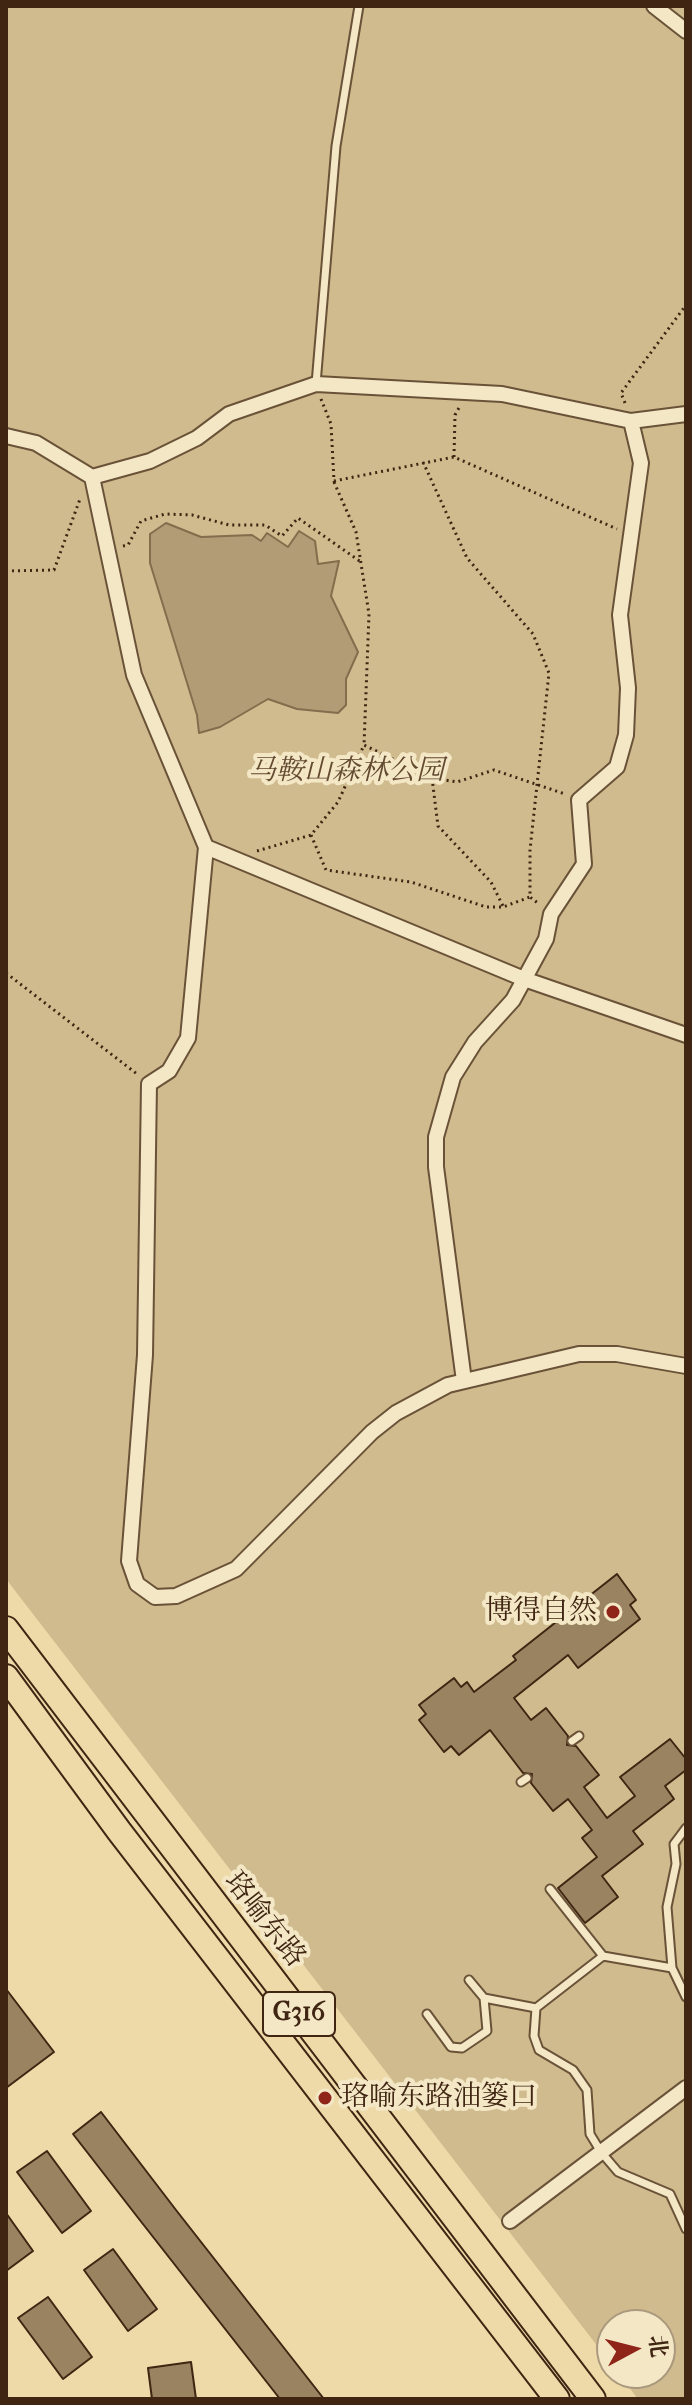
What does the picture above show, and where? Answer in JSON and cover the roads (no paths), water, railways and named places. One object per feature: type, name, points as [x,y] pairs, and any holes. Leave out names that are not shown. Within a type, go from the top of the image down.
[{"type":"highway","name":"珞喻东路","points":[[6,1629],[593,2399]]},
{"type":"highway","name":"G316","points":[[6,1677],[119,1831],[557,2399]]},
{"type":"street","points":[[654,6],[686,31]]},
{"type":"street","points":[[6,436],[36,443],[92,477],[150,461],[197,438],[229,414],[316,384],[502,394],[631,421],[686,414]]},
{"type":"street","points":[[464,1381],[436,1167],[436,1137],[453,1077],[475,1042],[513,1000],[546,939],[551,914],[584,864],[579,800],[617,767],[626,735],[628,688],[620,615],[641,463],[631,421]]},
{"type":"street","points":[[92,477],[134,675],[206,847],[188,1038],[169,1071],[149,1084],[145,1355],[129,1561],[137,1584],[155,1597],[176,1596],[236,1569],[372,1432],[396,1413],[448,1385],[579,1354],[617,1354],[686,1366]]},
{"type":"street","points":[[206,847],[524,979],[686,1035]]},
{"type":"street","points":[[510,2221],[686,2088]]},
{"type":"lane","points":[[316,384],[336,146],[359,6]]},
{"type":"lane","points":[[686,1828],[674,1844],[676,1864],[667,1907],[672,1968],[686,1997]]},
{"type":"lane","points":[[550,1889],[603,1956],[672,1968]]},
{"type":"lane","points":[[603,1956],[536,2008],[534,2036],[539,2050],[573,2070],[587,2090],[590,2134],[601,2152],[618,2172],[670,2194],[686,2229]]},
{"type":"lane","points":[[427,2014],[451,2047],[462,2048],[487,2031],[484,1998],[469,1980]]},
{"type":"lane","points":[[484,1998],[536,2008]]},
{"type":"place","name":"博得自然","points":[[613,1612]]},
{"type":"place","name":"珞喻东路油篓口","points":[[325,2098]]},
{"type":"park label","name":"马鞍山森林公园","points":[[346,772]]}]
